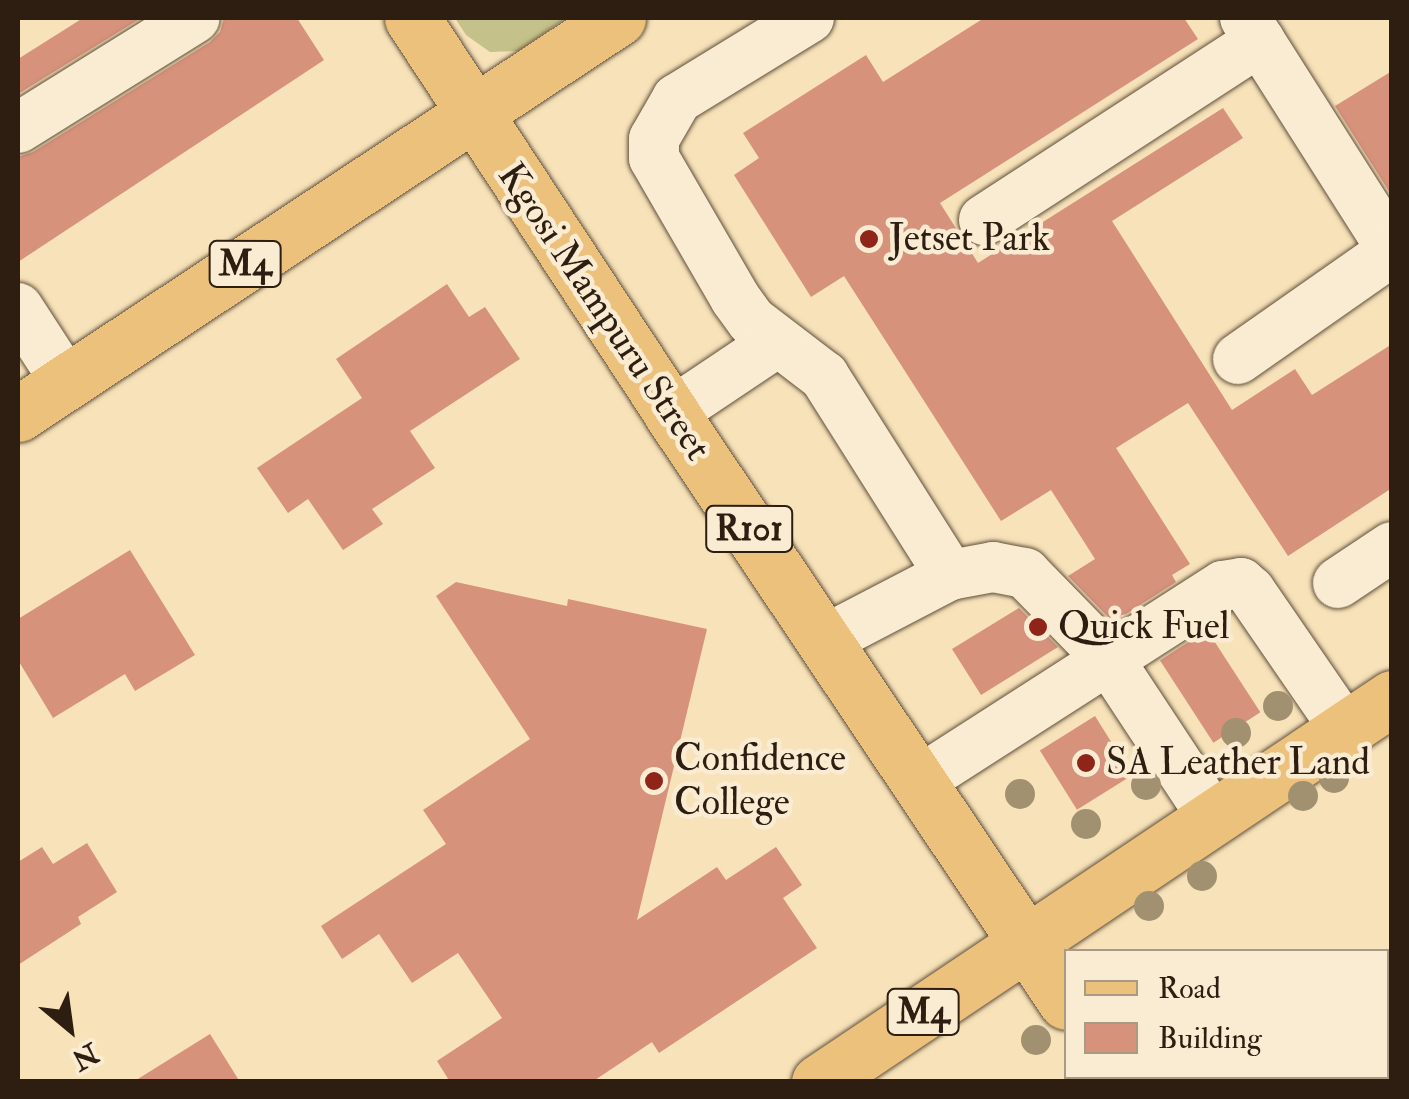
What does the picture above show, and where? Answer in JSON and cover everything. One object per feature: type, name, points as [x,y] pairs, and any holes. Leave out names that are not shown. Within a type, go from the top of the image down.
[{"type":"main road","name":"Kgosi Mampuru Street","points":[[412,18],[1064,999]]},
{"type":"main road","name":"M4","points":[[18,414],[618,18]]},
{"type":"main road","name":"M4","points":[[818,1082],[1392,698]]},
{"type":"lane","points":[[18,128],[195,18]]},
{"type":"lane","points":[[809,18],[677,99],[654,139],[654,158],[661,178],[735,298],[752,321],[824,376],[950,575]]},
{"type":"lane","points":[[984,220],[1252,29],[1392,250],[1238,360]]},
{"type":"lane","points":[[18,308],[66,382]]},
{"type":"lane","points":[[671,413],[778,342]]},
{"type":"lane","points":[[1338,583],[1392,547]]},
{"type":"lane","points":[[825,640],[950,575],[993,567],[1026,573],[1108,658],[1213,818]]},
{"type":"lane","points":[[919,780],[1222,586],[1240,583],[1250,590],[1345,729]]},
{"type":"shaded area","points":[[455,18],[566,18],[518,51],[490,52],[466,35]]},
{"type":"building","points":[[83,18],[141,18],[18,94],[18,59]]},
{"type":"building","points":[[224,18],[297,18],[324,60],[18,262],[18,157],[33,152],[210,42],[220,32]]},
{"type":"building","points":[[984,18],[1184,18],[1198,39],[940,203],[978,263],[1223,108],[1243,138],[1112,221],[1232,410],[1295,369],[1312,395],[1392,344],[1392,488],[1288,556],[1188,403],[1116,448],[1190,564],[1172,575],[1176,582],[1126,614],[1109,618],[1068,576],[1095,559],[1051,490],[1001,521],[844,276],[811,297],[734,175],[759,158],[743,133],[866,55],[883,82]]},
{"type":"building","points":[[1392,71],[1392,196],[1335,106]]},
{"type":"building","points":[[447,284],[469,317],[485,307],[520,359],[410,431],[435,468],[372,509],[383,524],[343,550],[308,499],[288,513],[257,468],[362,398],[336,359]]},
{"type":"building","points":[[130,550],[195,655],[135,691],[125,674],[53,718],[18,660],[18,619]]},
{"type":"building","points":[[456,582],[567,606],[568,599],[707,629],[637,920],[717,867],[726,880],[776,847],[802,885],[783,898],[817,948],[659,1053],[652,1042],[592,1082],[450,1082],[437,1061],[502,1018],[458,953],[412,983],[379,934],[342,959],[321,926],[446,844],[423,810],[530,739],[436,596]]},
{"type":"building","points":[[1019,608],[1058,647],[981,695],[952,649]]},
{"type":"building","points":[[1207,630],[1260,712],[1213,743],[1160,660]]},
{"type":"building","name":"SA Leather Land","points":[[1095,716],[1132,775],[1077,810],[1040,750]]},
{"type":"building","points":[[87,843],[117,892],[78,917],[81,924],[18,965],[18,862],[42,847],[53,864]]},
{"type":"building","points":[[210,1034],[240,1082],[133,1082]]},
{"type":"place","name":"Jetset Park","points":[[869,239]]},
{"type":"place","name":"Quick Fuel","points":[[1038,627]]},
{"type":"place","name":"SA Leather Land","points":[[1086,763]]},
{"type":"place","name":"Confidence College","points":[[654,781]]}]
